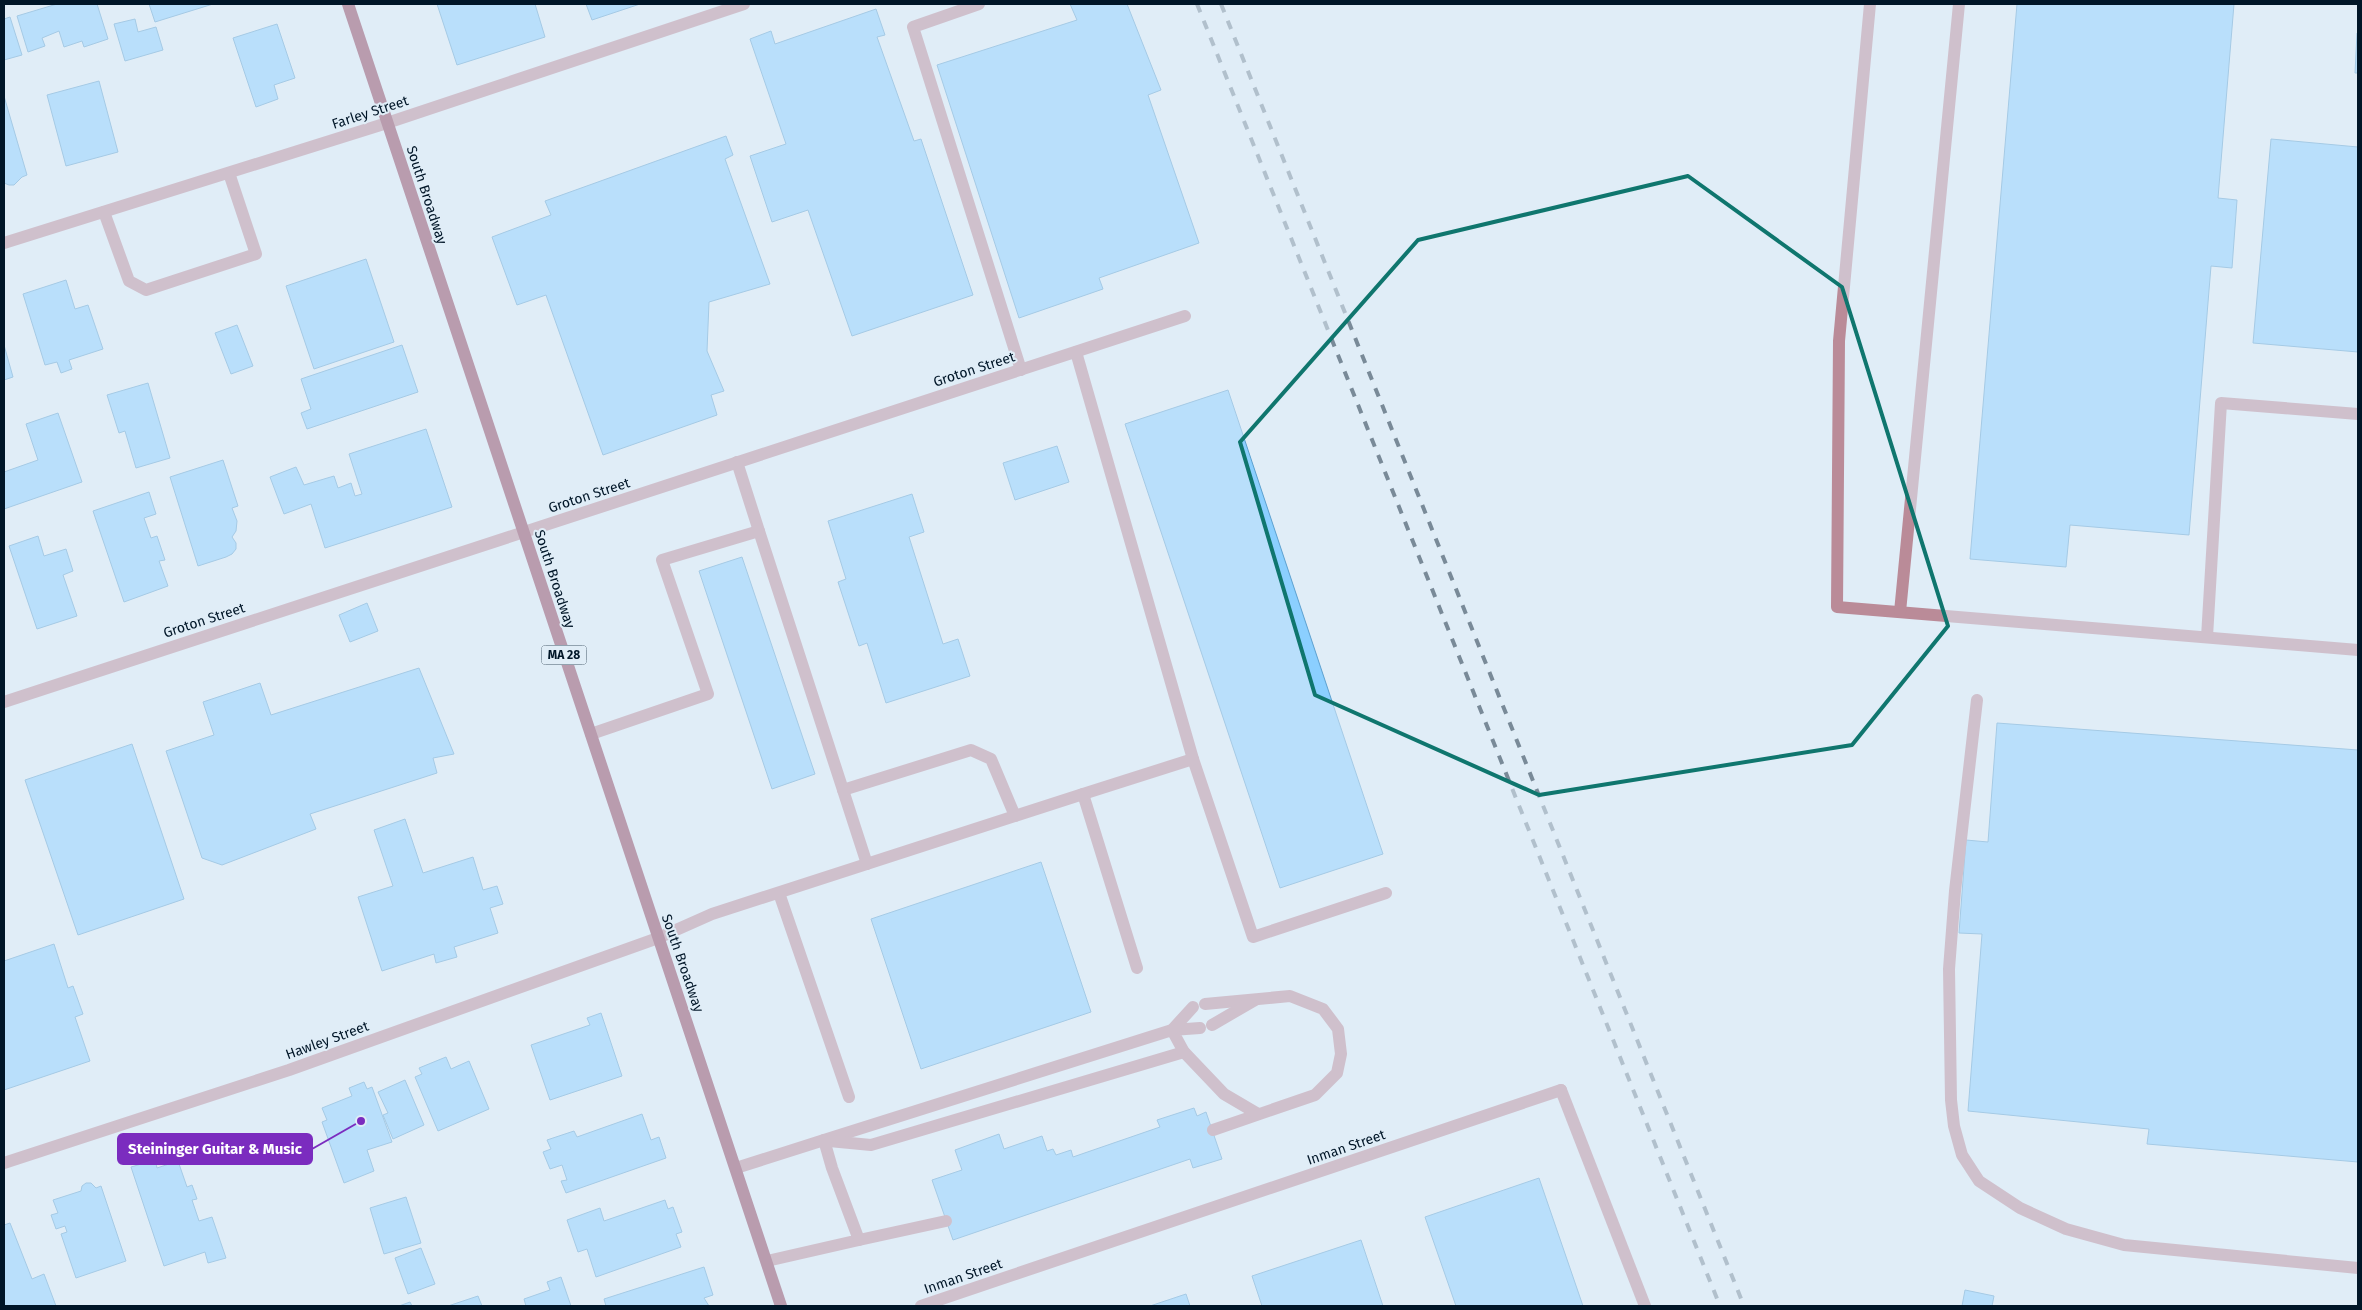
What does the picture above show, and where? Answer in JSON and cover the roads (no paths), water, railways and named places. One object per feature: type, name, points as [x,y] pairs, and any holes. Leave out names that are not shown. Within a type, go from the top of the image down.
[{"type":"main road","name":"South Broadway","points":[[348,4],[781,1306]]},
{"type":"street","name":"Farley Street","points":[[4,244],[387,123],[744,4]]},
{"type":"street","points":[[979,4],[914,27],[1021,370]]},
{"type":"street","points":[[1870,4],[1839,341],[1837,607],[2358,650]]},
{"type":"street","points":[[1900,612],[1959,4]]},
{"type":"street","points":[[104,212],[129,281],[146,290],[256,254],[229,173]]},
{"type":"street","name":"Groton Street","points":[[4,702],[1185,316]]},
{"type":"street","points":[[1076,352],[1193,759],[1253,937],[1386,893]]},
{"type":"street","points":[[2207,637],[2222,403],[2358,414]]},
{"type":"street","points":[[737,462],[867,864]]},
{"type":"street","points":[[591,734],[708,694],[662,560],[759,531]]},
{"type":"street","points":[[1977,700],[1956,882],[1950,969],[1951,1100],[1954,1126],[1962,1155],[1975,1175],[1980,1181],[2020,1208],[2066,1229],[2124,1245],[2358,1268]]},
{"type":"street","points":[[843,790],[971,750],[991,759],[1015,816]]},
{"type":"street","name":"Hawley Street","points":[[4,1163],[289,1070],[658,938],[712,914],[1193,759]]},
{"type":"street","points":[[1083,794],[1137,968]]},
{"type":"street","points":[[779,892],[849,1097]]},
{"type":"street","points":[[1172,1030],[1199,1006],[1290,996],[1323,1009],[1338,1029],[1341,1054],[1337,1073],[1315,1095],[1212,1130]]},
{"type":"street","points":[[736,1168],[1172,1030],[1206,1027],[1259,999]]},
{"type":"street","points":[[1172,1030],[1184,1052],[1224,1094],[1258,1114]]},
{"type":"street","points":[[824,1140],[871,1145],[1184,1052]]},
{"type":"street","name":"Inman Street","points":[[921,1306],[1561,1090],[1645,1306]]},
{"type":"street","points":[[824,1140],[832,1168],[859,1240]]},
{"type":"street","points":[[766,1261],[946,1221]]},
{"type":"railway","points":[[1197,4],[1720,1306]]},
{"type":"railway","points":[[1221,4],[1744,1306]]},
{"type":"place","name":"Steininger Guitar & Music","points":[[361,1121]]}]
